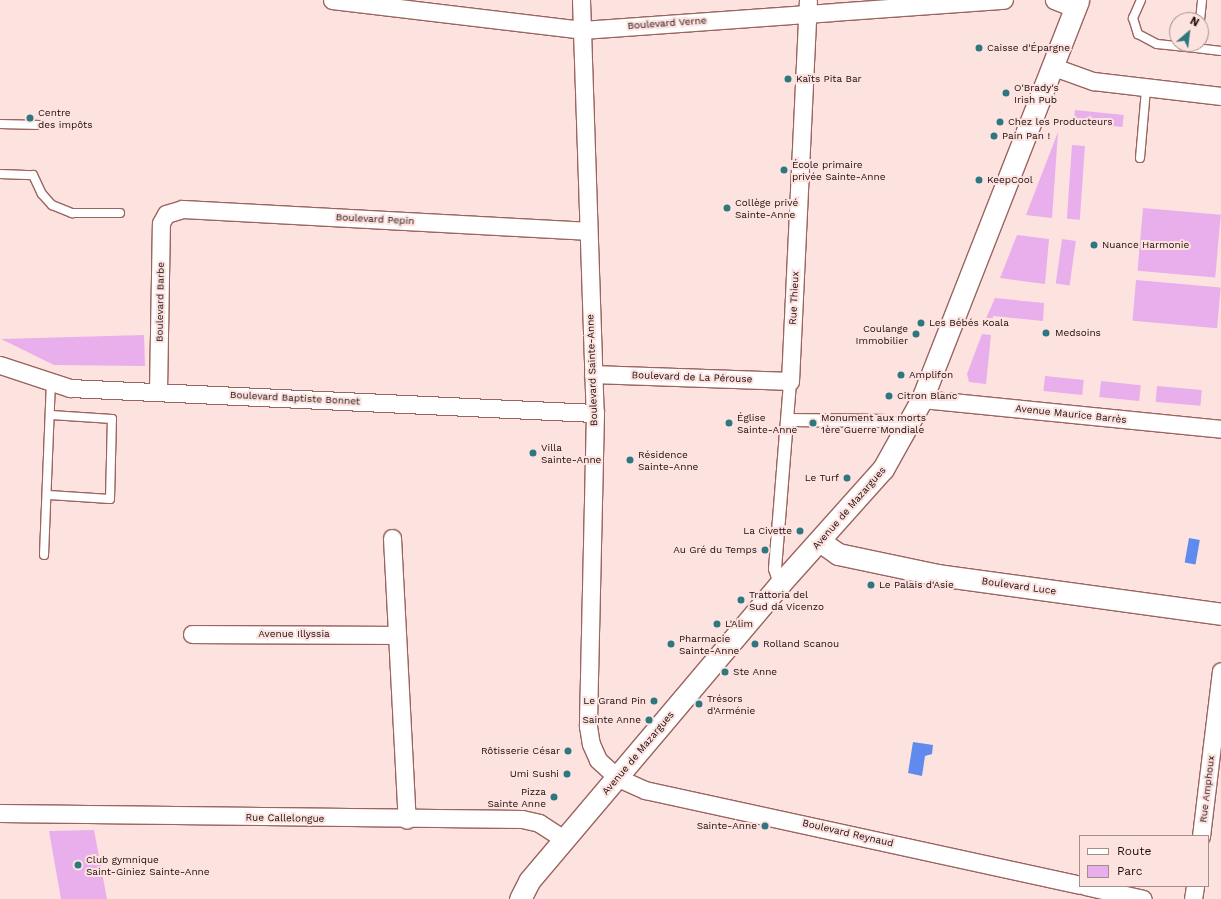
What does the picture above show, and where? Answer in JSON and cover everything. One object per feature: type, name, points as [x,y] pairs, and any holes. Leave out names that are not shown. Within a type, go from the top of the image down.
[{"type":"street","name":"Boulevard Verne","points":[[332,0],[582,30],[809,6],[1004,0]]},
{"type":"street","name":"Boulevard Sainte-Anne","points":[[581,0],[586,231],[595,413],[588,726],[591,744],[598,760],[618,778]]},
{"type":"street","points":[[1054,0],[1076,4]]},
{"type":"street","name":"Avenue de Mazargues","points":[[520,899],[530,881],[780,584],[821,542],[883,469],[908,428],[922,399],[1076,4]]},
{"type":"street","name":"Rue Thieux","points":[[780,584],[775,569],[788,420],[809,6]]},
{"type":"street","points":[[1051,66],[1093,81],[1146,89],[1221,96]]},
{"type":"street","name":"Boulevard Pepin","points":[[166,214],[182,209],[586,231]]},
{"type":"street","name":"Boulevard Barbe","points":[[158,391],[161,223],[166,214]]},
{"type":"street","name":"Boulevard Baptiste Bonnet","points":[[0,365],[52,384],[158,391],[595,413]]},
{"type":"street","name":"Boulevard de La Pérouse","points":[[594,374],[790,381]]},
{"type":"street","name":"Avenue Maurice Barrès","points":[[922,399],[1221,429]]},
{"type":"street","points":[[788,420],[888,421],[908,428]]},
{"type":"street","points":[[392,538],[407,820]]},
{"type":"street","name":"Boulevard Luce","points":[[821,542],[838,554],[938,574],[1221,614]]},
{"type":"street","name":"Avenue Illyssia","points":[[192,634],[397,635]]},
{"type":"street","name":"Rue Amphoux","points":[[1201,835],[1221,671]]},
{"type":"street","name":"Boulevard Reynaud","points":[[618,778],[645,790],[1079,885]]},
{"type":"street","name":"Rue Callelongue","points":[[0,813],[407,820],[522,819],[539,823],[565,840]]},
{"type":"street","points":[[1089,887],[1143,899]]},
{"type":"street","points":[[1193,899],[1195,887]]},
{"type":"lane","points":[[1140,0],[1133,18],[1138,34],[1157,44],[1169,45]]},
{"type":"lane","points":[[1201,12],[1202,0]]},
{"type":"lane","points":[[1209,49],[1221,51]]},
{"type":"lane","points":[[1140,158],[1146,89]]},
{"type":"lane","points":[[0,124],[40,125]]},
{"type":"lane","points":[[0,174],[33,175],[42,194],[52,205],[72,213],[120,213]]},
{"type":"lane","points":[[44,555],[49,495],[52,384]]},
{"type":"lane","points":[[49,495],[110,499],[112,419],[51,415]]},
{"type":"green space","points":[[1075,110],[1124,115],[1122,127],[1074,122]]},
{"type":"green space","points":[[1058,132],[1052,218],[1026,215]]},
{"type":"green space","points":[[1072,145],[1085,146],[1080,220],[1067,219]]},
{"type":"green space","points":[[1143,208],[1221,215],[1215,278],[1138,271]]},
{"type":"green space","points":[[1017,235],[1049,239],[1045,284],[1000,278]]},
{"type":"green space","points":[[1062,239],[1076,241],[1070,286],[1056,284]]},
{"type":"green space","points":[[1136,280],[1221,287],[1217,328],[1132,321]]},
{"type":"green space","points":[[995,298],[1044,303],[1043,321],[993,316],[992,324],[984,323]]},
{"type":"green space","points":[[982,334],[991,335],[986,384],[969,382],[967,374]]},
{"type":"green space","points":[[144,335],[145,366],[54,365],[1,339]]},
{"type":"green space","points":[[1045,376],[1084,380],[1082,395],[1043,391]]},
{"type":"green space","points":[[1101,381],[1141,385],[1139,401],[1099,397]]},
{"type":"green space","points":[[1157,386],[1202,390],[1200,406],[1156,402]]},
{"type":"green space","name":"Club gymnique Saint-Giniez Sainte-Anne","points":[[94,830],[107,899],[61,899],[49,831]]},
{"type":"water","points":[[1189,538],[1200,540],[1195,565],[1185,563]]},
{"type":"water","points":[[913,742],[933,745],[932,754],[925,756],[922,776],[908,773]]},
{"type":"place","name":"Caisse d'Épargne","points":[[979,48]]},
{"type":"place","name":"Kaïts Pita Bar","points":[[788,79]]},
{"type":"place","name":"O'Brady's Irish Pub","points":[[1006,93]]},
{"type":"place","name":"Centre des impôts","points":[[30,118]]},
{"type":"place","name":"Chez les Producteurs","points":[[1000,122]]},
{"type":"place","name":"Pain Pan !","points":[[994,136]]},
{"type":"place","name":"École primaire privée Sainte-Anne","points":[[784,170]]},
{"type":"place","name":"KeepCool","points":[[979,180]]},
{"type":"place","name":"Collège privé Sainte-Anne","points":[[727,208]]},
{"type":"place","name":"Nuance Harmonie","points":[[1094,245]]},
{"type":"place","name":"Les Bébés Koala","points":[[921,323]]},
{"type":"place","name":"Medsoins","points":[[1046,333]]},
{"type":"place","name":"Coulange Immobilier","points":[[916,334]]},
{"type":"place","name":"Amplifon","points":[[901,375]]},
{"type":"place","name":"Citron Blanc","points":[[889,396]]},
{"type":"place","name":"Église Sainte-Anne","points":[[729,423]]},
{"type":"place","name":"Monument aux morts 1ère Guerre Mondiale","points":[[813,423]]},
{"type":"place","name":"Villa Sainte-Anne","points":[[533,453]]},
{"type":"place","name":"Résidence Sainte-Anne","points":[[630,460]]},
{"type":"place","name":"Le Turf","points":[[847,478]]},
{"type":"place","name":"La Civette","points":[[800,531]]},
{"type":"place","name":"Au Gré du Temps","points":[[765,550]]},
{"type":"place","name":"Le Palais d'Asie","points":[[871,585]]},
{"type":"place","name":"Trattoria del Sud da Vicenzo","points":[[741,600]]},
{"type":"place","name":"L'Alim","points":[[717,624]]},
{"type":"place","name":"Pharmacie Sainte-Anne","points":[[671,644]]},
{"type":"place","name":"Rolland Scanou","points":[[755,644]]},
{"type":"place","name":"Ste Anne","points":[[725,672]]},
{"type":"place","name":"Le Grand Pin","points":[[654,701]]},
{"type":"place","name":"Trésors d'Arménie","points":[[699,704]]},
{"type":"place","name":"Sainte Anne","points":[[649,720]]},
{"type":"place","name":"Rôtisserie César","points":[[568,751]]},
{"type":"place","name":"Umi Sushi","points":[[567,774]]},
{"type":"place","name":"Pizza Sainte Anne","points":[[554,797]]},
{"type":"place","name":"Sainte-Anne","points":[[765,826]]},
{"type":"place","name":"Club gymnique Saint-Giniez Sainte-Anne","points":[[78,865]]}]
